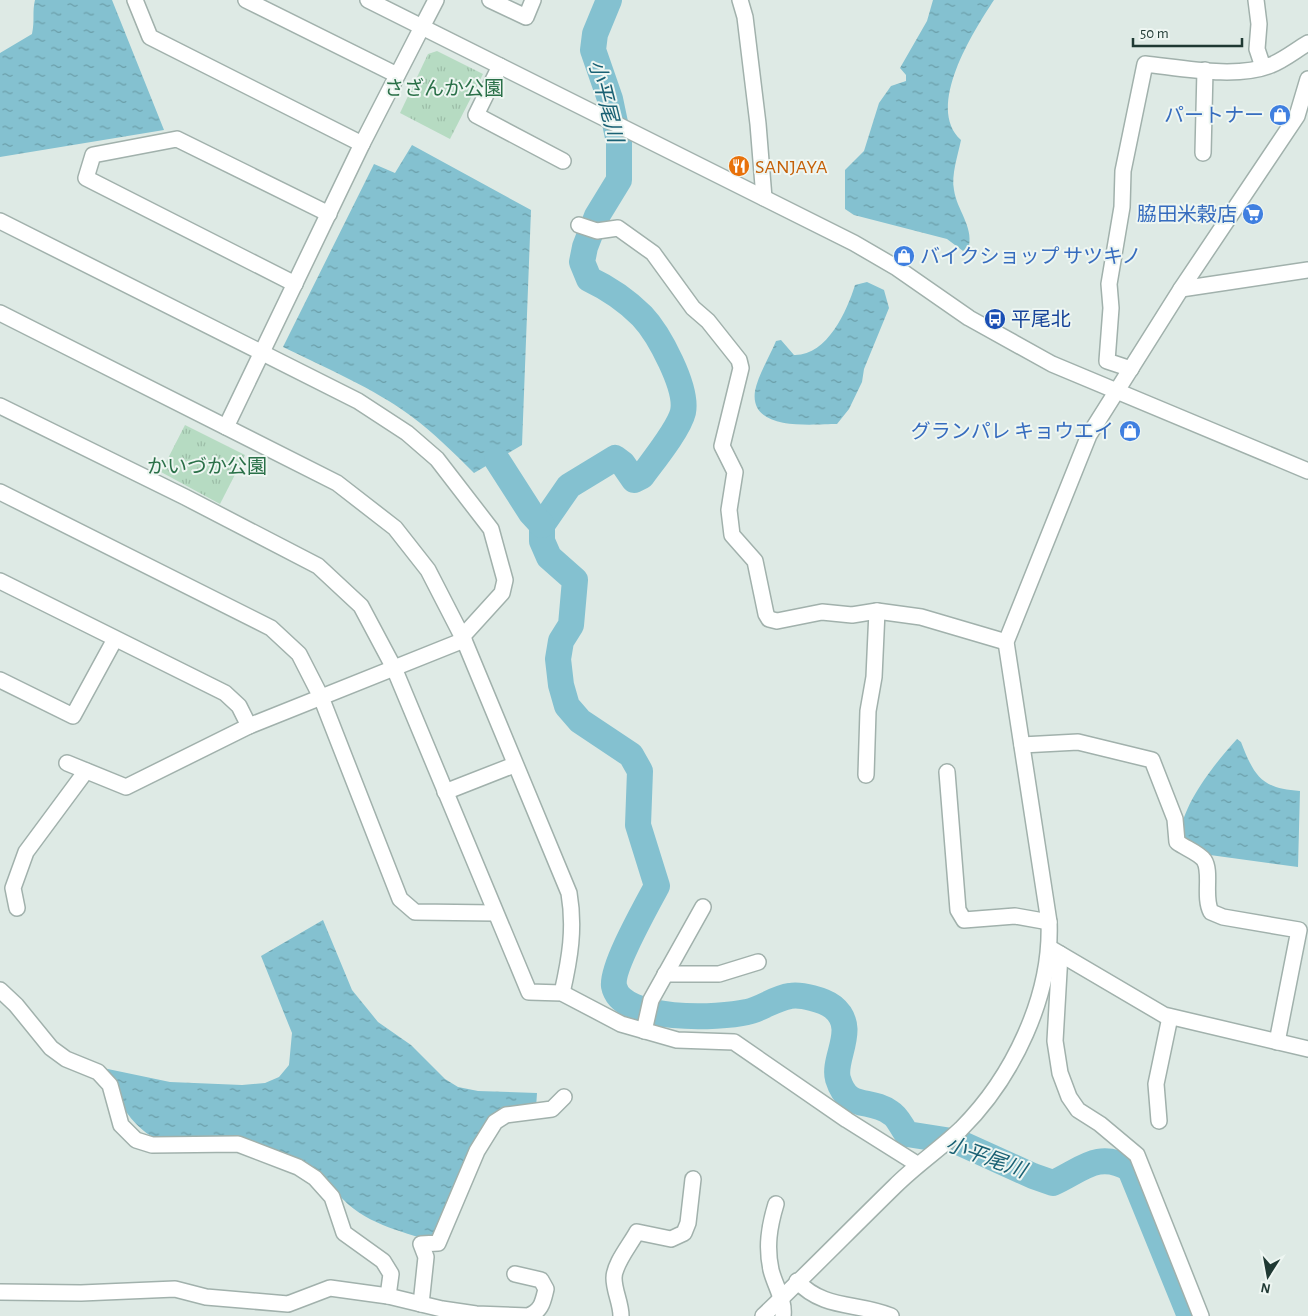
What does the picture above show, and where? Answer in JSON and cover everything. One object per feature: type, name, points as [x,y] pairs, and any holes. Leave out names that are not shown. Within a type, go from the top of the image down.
[{"type":"street","points":[[136,0],[150,37],[362,144]]},
{"type":"street","points":[[246,0],[397,75]]},
{"type":"street","points":[[368,0],[854,243],[897,268],[969,318],[1052,364],[1308,471]]},
{"type":"street","points":[[226,427],[362,144],[436,0]]},
{"type":"street","points":[[490,0],[526,18],[533,0]]},
{"type":"street","points":[[740,0],[745,17],[757,114],[764,198]]},
{"type":"street","points":[[1256,0],[1259,24],[1257,49],[1263,67]]},
{"type":"street","points":[[1131,369],[1107,361],[1111,308],[1109,284],[1122,207],[1123,171],[1145,64],[1205,70],[1249,71],[1272,65],[1308,43]]},
{"type":"street","points":[[500,66],[476,115],[563,161]]},
{"type":"street","points":[[1203,153],[1205,70]]},
{"type":"street","points":[[1201,1316],[1137,1155],[1100,1124],[1078,1110],[1069,1097],[1060,1073],[1055,1041],[1055,951],[1006,642],[1088,435],[1181,289],[1297,116],[1308,79]]},
{"type":"street","points":[[295,284],[86,178],[93,155],[178,139],[328,214]]},
{"type":"street","points":[[0,221],[358,401],[407,433],[437,460],[462,488],[491,529],[505,580],[502,593],[463,638],[250,726],[126,787],[67,763]]},
{"type":"street","points":[[579,225],[597,232],[618,228],[653,253],[693,308],[708,321],[739,360],[741,368],[722,446],[735,472],[729,522],[732,535],[755,561],[766,614],[769,619],[777,621],[822,612],[852,615],[877,611],[920,617],[1006,642]]},
{"type":"street","points":[[1181,289],[1308,270]]},
{"type":"street","points":[[0,313],[337,483],[394,528],[428,570],[463,638],[514,765],[569,893],[573,916],[573,942],[562,992]]},
{"type":"street","points":[[0,406],[185,496],[318,566],[361,606],[394,668],[529,992],[562,992],[621,1024],[677,1040],[734,1042],[847,1120],[917,1164]]},
{"type":"street","points":[[0,492],[271,628],[299,654],[321,697],[400,899],[415,912],[495,913]]},
{"type":"street","points":[[0,582],[225,693],[239,706],[250,726]]},
{"type":"street","points":[[866,775],[868,712],[874,677],[877,611]]},
{"type":"street","points":[[0,680],[73,716],[115,639]]},
{"type":"street","points":[[1022,745],[1078,742],[1152,760],[1175,819],[1178,842],[1203,858],[1206,865],[1206,903],[1211,912],[1223,917],[1299,930],[1277,1042]]},
{"type":"street","points":[[445,792],[514,765]]},
{"type":"street","points":[[17,908],[13,888],[26,852],[86,771]]},
{"type":"street","points":[[947,772],[958,910],[964,920],[1015,916],[1049,922]]},
{"type":"street","points":[[644,1030],[651,1000],[703,907]]},
{"type":"street","points":[[1055,951],[1170,1017],[1308,1049]]},
{"type":"street","points":[[763,1316],[917,1164],[960,1129],[988,1096],[1010,1063],[1036,1008],[1055,951]]},
{"type":"street","points":[[665,974],[719,974],[758,962]]},
{"type":"street","points":[[0,990],[16,1005],[51,1048],[66,1059],[98,1072],[110,1085],[121,1125],[136,1140],[152,1145],[238,1144],[298,1167],[314,1178],[332,1197],[344,1233],[383,1261],[390,1274],[388,1296]]},
{"type":"street","points":[[1159,1121],[1156,1084],[1170,1017]]},
{"type":"street","points":[[421,1304],[426,1257],[420,1244],[438,1243],[477,1151],[495,1122],[506,1115],[552,1109],[564,1097]]},
{"type":"street","points":[[621,1316],[621,1306],[614,1277],[618,1266],[637,1232],[671,1239],[684,1233],[688,1223],[693,1179]]},
{"type":"street","points":[[776,1204],[767,1234],[771,1271],[781,1299],[783,1316]]},
{"type":"street","points":[[0,1292],[81,1293],[175,1289],[206,1297],[288,1310],[330,1288],[388,1296],[421,1304],[442,1313],[535,1315],[542,1305],[546,1289],[541,1280],[515,1274]]},
{"type":"street","points":[[798,1281],[808,1293],[823,1301],[873,1309],[891,1316]]},
{"type":"green space","name":"さざんか公園","points":[[437,51],[483,74],[450,139],[400,113],[428,54]]},
{"type":"green space","name":"かいづか公園","points":[[185,425],[245,455],[220,504],[161,472]]},
{"type":"water","points":[[35,0],[112,0],[164,130],[0,157],[0,53],[32,34]]},
{"type":"water","points":[[933,0],[994,0],[965,50],[950,90],[948,109],[951,126],[961,140],[953,184],[970,239],[969,246],[963,251],[947,239],[854,215],[845,209],[845,170],[864,151],[879,103],[891,86],[906,81],[906,75],[900,68],[927,21]]},
{"type":"water","points":[[412,145],[531,210],[522,445],[474,473],[428,429],[397,406],[349,379],[283,347],[374,164],[395,173]]},
{"type":"water","points":[[867,282],[884,290],[889,308],[864,369],[862,382],[849,409],[837,424],[784,423],[762,413],[756,404],[755,391],[761,372],[776,341],[781,340],[794,355],[806,353],[816,348],[826,340],[841,319],[855,285]]},
{"type":"water","points":[[1237,739],[1241,742],[1250,764],[1261,779],[1277,787],[1300,791],[1298,867],[1210,855],[1206,850],[1180,836],[1182,824],[1193,797],[1210,771]]},
{"type":"water","points":[[323,920],[352,990],[378,1022],[411,1045],[445,1079],[458,1087],[478,1091],[537,1093],[536,1108],[497,1112],[488,1120],[434,1242],[382,1225],[370,1219],[348,1204],[338,1194],[228,1137],[151,1136],[142,1130],[122,1106],[103,1068],[170,1082],[242,1085],[265,1083],[279,1077],[289,1065],[292,1033],[261,956]]},
{"type":"waterway","name":"小平尾川","points":[[609,0],[595,34],[593,50],[610,99],[619,142],[619,180],[597,216],[585,247],[582,262],[589,279],[624,300],[649,324],[671,362],[681,389],[683,402],[681,419],[642,476],[634,480],[623,464],[615,458],[569,486],[542,525],[542,541],[549,557],[575,580],[571,625],[561,641],[558,659],[561,685],[567,706],[580,721],[631,755],[640,771],[638,825],[657,886],[624,951],[618,965],[614,986],[621,998],[634,1007],[673,1015],[716,1016],[747,1012],[790,996],[818,1000],[833,1007],[840,1015],[844,1024],[843,1043],[837,1071],[842,1089],[853,1100],[883,1108],[891,1113],[907,1134],[958,1142],[1053,1183],[1090,1164],[1099,1162],[1109,1161],[1130,1169],[1190,1316]]},
{"type":"waterway","points":[[497,460],[531,513],[542,525]]},
{"type":"place","name":"パートナー","points":[[1280,115]]},
{"type":"place","name":"SANJAYA","points":[[739,166]]},
{"type":"place","name":"脇田米穀店","points":[[1253,214]]},
{"type":"place","name":"バイクショップ サツキノ","points":[[904,256]]},
{"type":"place","name":"平尾北","points":[[995,319]]},
{"type":"place","name":"グランパレ キョウエイ","points":[[1130,431]]}]
